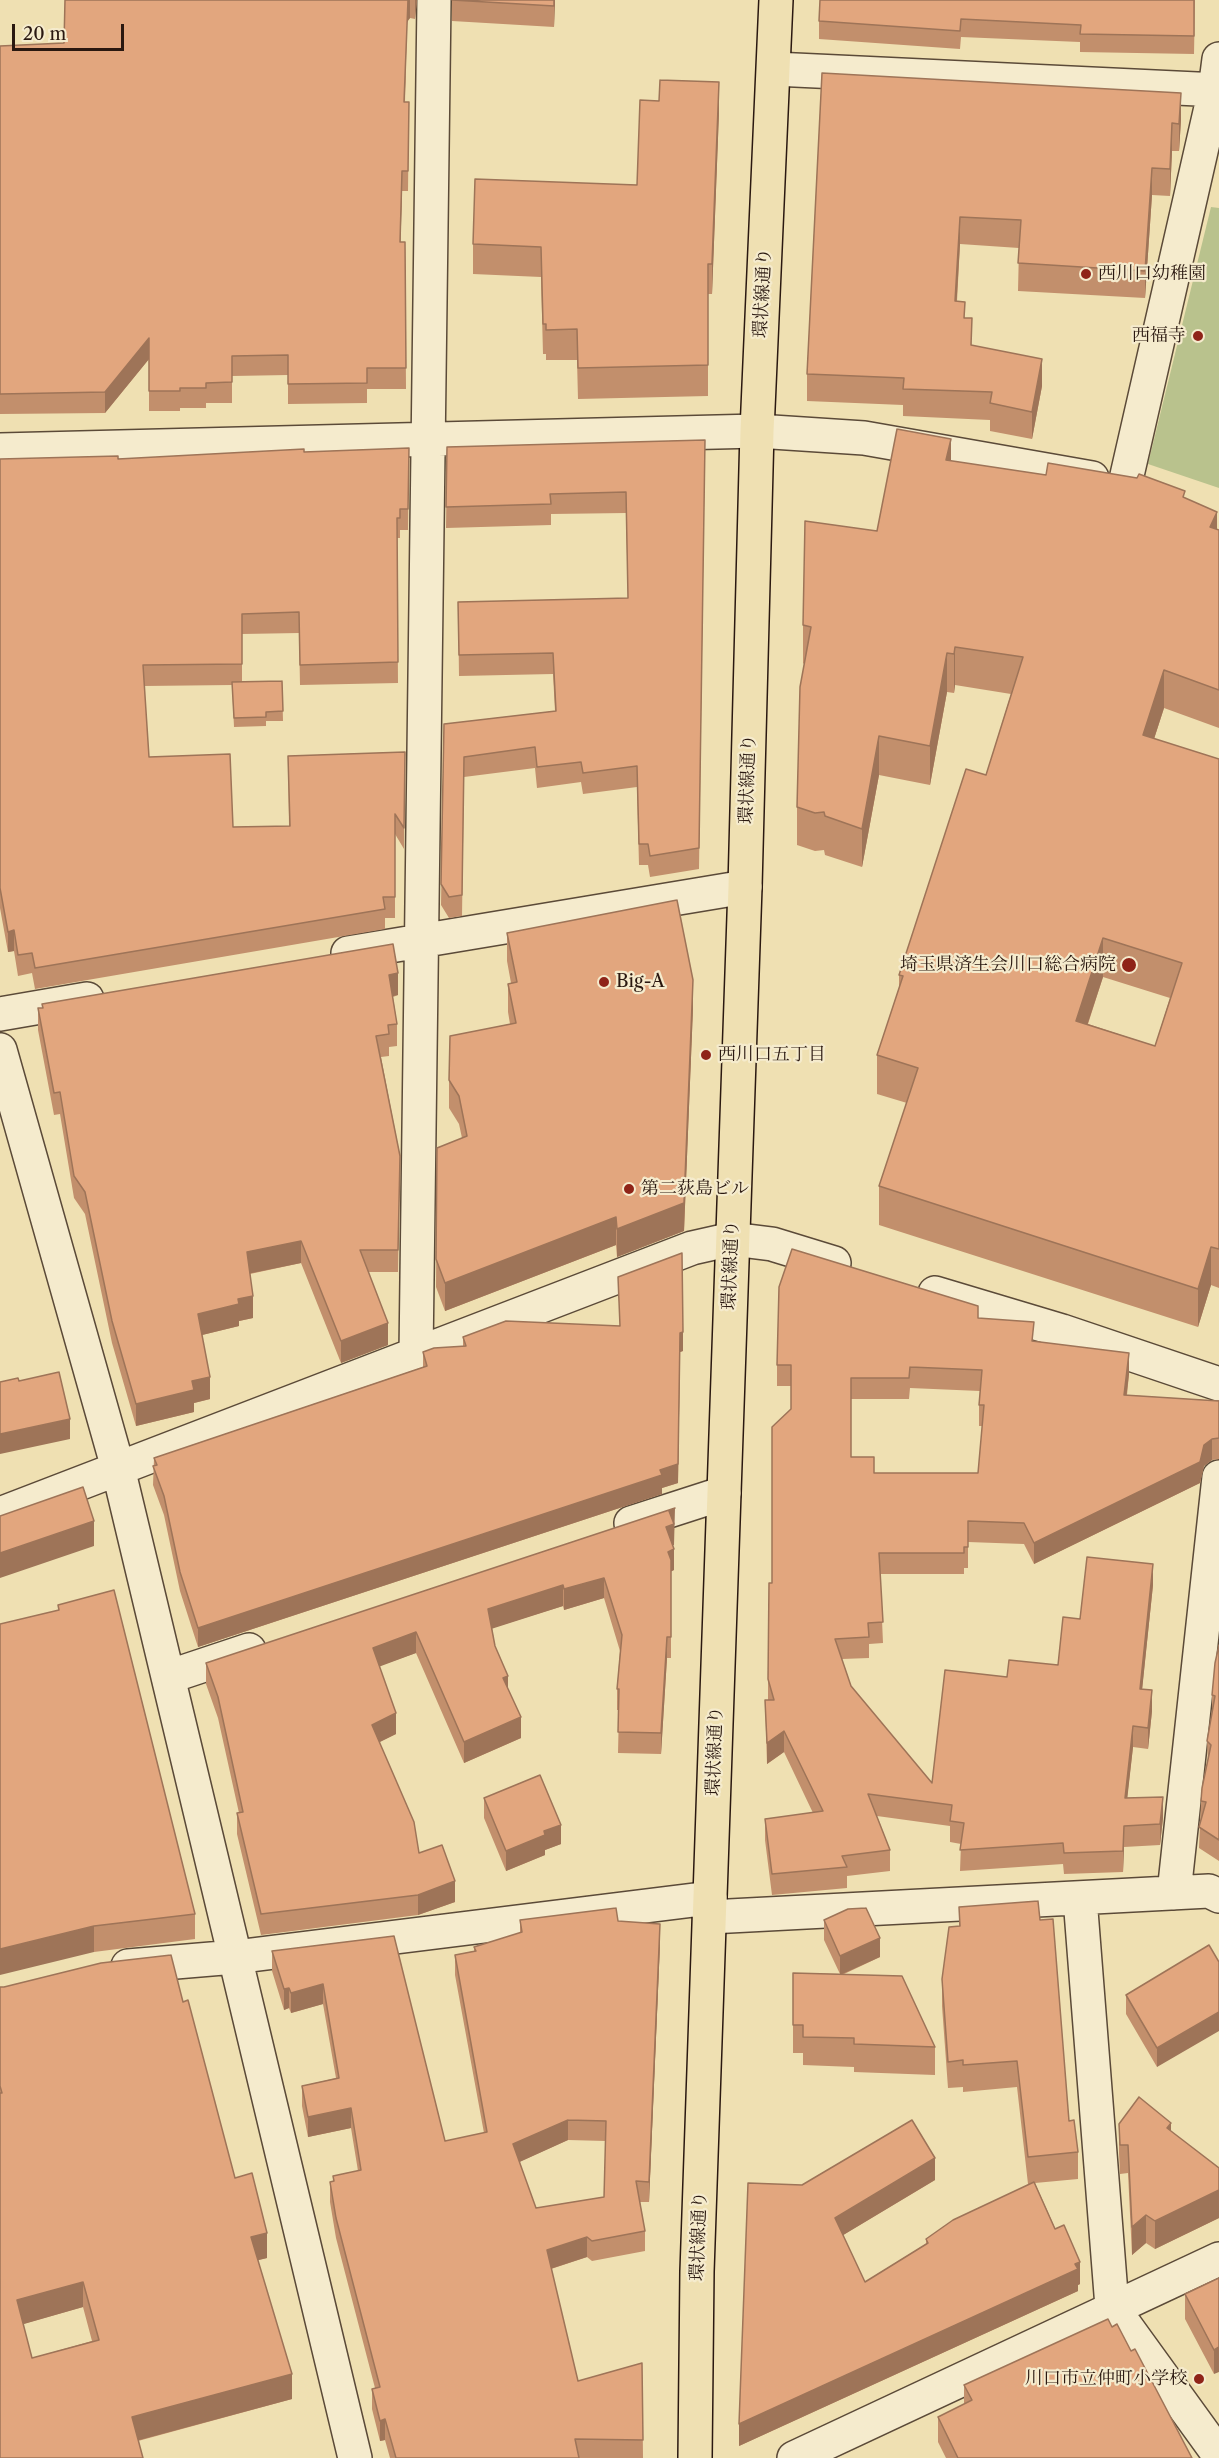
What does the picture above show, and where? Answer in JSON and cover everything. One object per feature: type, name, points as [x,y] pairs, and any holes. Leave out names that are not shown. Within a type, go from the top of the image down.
[{"type":"main road","name":"環状線通り","points":[[695,2458],[697,2271],[745,887],[757,431],[776,0]]},
{"type":"street","points":[[416,1354],[434,0]]},
{"type":"street","points":[[774,69],[1218,80],[1125,484]]},
{"type":"street","points":[[0,450],[757,431],[864,438],[1125,484],[1156,494]]},
{"type":"street","points":[[315,959],[745,887]]},
{"type":"street","points":[[0,1014],[117,993]]},
{"type":"street","points":[[0,1050],[118,1468],[355,2458]]},
{"type":"street","points":[[0,1514],[692,1248],[732,1239],[772,1244],[861,1271]]},
{"type":"street","points":[[906,1284],[1062,1331],[1219,1384]]},
{"type":"street","points":[[1174,1893],[1219,1477]]},
{"type":"street","points":[[600,1534],[724,1492]]},
{"type":"street","points":[[168,1677],[282,1639]]},
{"type":"street","points":[[98,1970],[205,1957],[235,1957],[710,1908],[1080,1898],[1209,1891],[1219,1896]]},
{"type":"street","points":[[1080,1898],[1112,2307],[1219,2455]]},
{"type":"street","points":[[794,2458],[1112,2307],[1219,2259]]},
{"type":"green space","name":"西福寺","points":[[1211,207],[1219,208],[1219,488],[1148,464]]},
{"type":"building","points":[[65,0],[408,0],[404,102],[409,102],[408,171],[402,171],[400,242],[405,242],[406,368],[367,368],[367,383],[288,384],[288,355],[232,356],[232,382],[206,383],[206,388],[180,388],[180,391],[149,391],[149,338],[105,392],[0,394],[0,46],[64,43]]},
{"type":"building","points":[[452,0],[554,0],[554,6]]},
{"type":"building","points":[[820,0],[1194,0],[1194,36],[1080,34],[1081,25],[961,19],[960,31],[819,21]]},
{"type":"building","points":[[822,73],[1181,93],[1179,124],[1172,123],[1170,169],[1152,168],[1145,271],[1018,263],[1021,220],[960,217],[955,301],[965,302],[964,318],[972,318],[971,345],[1042,359],[1032,412],[990,403],[992,392],[903,389],[904,378],[807,374]]},
{"type":"building","points":[[660,80],[719,82],[712,264],[708,264],[708,365],[578,368],[577,329],[546,330],[546,324],[543,324],[541,247],[473,244],[475,179],[637,185],[640,100],[659,101]]},
{"type":"building","points":[[897,429],[951,439],[946,460],[1046,475],[1048,463],[1137,478],[1139,474],[1185,491],[1183,497],[1217,512],[1210,527],[1219,530],[1219,690],[1164,670],[1143,735],[1219,759],[1219,1249],[1211,1247],[1198,1289],[879,1186],[918,1068],[877,1055],[903,976],[899,975],[966,769],[986,775],[1023,657],[955,647],[954,654],[947,653],[930,746],[879,736],[862,829],[825,816],[824,812],[815,813],[797,807],[800,687],[811,627],[803,625],[805,521],[877,531]],"holes":[[[1103,938],[1182,963],[1155,1046],[1076,1021]]]},
{"type":"building","points":[[705,440],[699,848],[650,856],[648,844],[639,844],[637,766],[583,773],[581,762],[537,767],[535,747],[464,757],[462,895],[449,897],[441,884],[444,724],[556,711],[553,653],[459,655],[458,602],[628,598],[626,492],[550,494],[551,504],[446,507],[447,447]]},
{"type":"building","points":[[409,448],[408,509],[400,509],[400,518],[397,518],[398,662],[300,665],[299,612],[242,614],[242,664],[143,665],[149,757],[230,754],[233,827],[290,826],[288,756],[405,752],[404,828],[395,814],[395,897],[383,897],[385,909],[35,968],[32,953],[18,955],[14,930],[8,932],[0,888],[0,459],[118,456],[118,459],[304,449],[304,452]]},
{"type":"building","points":[[282,681],[283,711],[266,712],[266,717],[234,718],[232,682]]},
{"type":"building","points":[[677,900],[693,980],[684,1203],[617,1229],[616,1217],[445,1283],[436,1259],[437,1148],[467,1136],[459,1096],[449,1080],[450,1036],[516,1023],[508,984],[517,982],[507,933]]},
{"type":"building","points":[[393,944],[398,973],[389,975],[397,1024],[388,1025],[389,1034],[376,1036],[400,1156],[398,1250],[360,1250],[388,1323],[341,1341],[301,1241],[247,1252],[253,1296],[238,1299],[239,1304],[198,1314],[210,1377],[192,1381],[194,1390],[136,1404],[112,1321],[85,1192],[74,1176],[60,1092],[54,1093],[38,1008],[43,1008],[42,1004]]},
{"type":"building","points":[[792,1249],[978,1306],[978,1318],[1034,1322],[1032,1341],[1129,1353],[1124,1395],[1219,1401],[1219,1438],[1212,1439],[1204,1445],[1200,1462],[1034,1543],[1024,1523],[968,1521],[968,1547],[964,1547],[964,1553],[879,1553],[883,1622],[868,1623],[869,1637],[835,1639],[851,1686],[932,1783],[945,1670],[1007,1677],[1009,1660],[1058,1665],[1063,1617],[1080,1619],[1087,1557],[1153,1564],[1140,1689],[1152,1690],[1148,1728],[1133,1726],[1125,1798],[1163,1797],[1160,1824],[1124,1826],[1123,1851],[1064,1853],[1063,1843],[960,1850],[964,1823],[950,1821],[952,1805],[868,1794],[890,1850],[842,1856],[847,1867],[772,1874],[765,1819],[823,1811],[784,1731],[767,1743],[765,1700],[774,1700],[768,1679],[769,1583],[772,1583],[772,1427],[791,1409],[791,1365],[777,1365],[779,1287]],"holes":[[[910,1367],[982,1370],[979,1405],[984,1405],[978,1473],[874,1473],[874,1457],[851,1457],[851,1378],[909,1378]]]},
{"type":"building","points":[[682,1253],[683,1332],[680,1333],[678,1464],[660,1470],[662,1475],[198,1628],[180,1572],[164,1496],[153,1466],[157,1465],[154,1458],[427,1366],[423,1352],[434,1348],[466,1346],[463,1337],[506,1321],[620,1326],[618,1277]]},
{"type":"building","points":[[59,1372],[70,1419],[0,1434],[0,1382],[18,1378],[19,1381]]},
{"type":"building","points":[[83,1487],[94,1521],[0,1553],[0,1516]]},
{"type":"building","points":[[675,1508],[669,1511],[674,1524],[666,1527],[674,1549],[668,1552],[671,1560],[671,1637],[667,1637],[661,1733],[618,1732],[619,1689],[617,1689],[622,1635],[604,1578],[564,1589],[563,1585],[488,1609],[495,1646],[508,1676],[503,1678],[521,1717],[464,1742],[416,1632],[373,1648],[396,1713],[372,1725],[414,1822],[419,1853],[442,1845],[455,1881],[418,1895],[261,1914],[237,1813],[243,1812],[218,1697],[206,1663]]},
{"type":"building","points":[[114,1590],[195,1914],[94,1926],[0,1949],[0,1624],[59,1610],[58,1605]]},
{"type":"building","points":[[1219,1645],[1219,1840],[1199,1827],[1206,1802],[1201,1801],[1202,1788],[1211,1745],[1207,1741],[1215,1696],[1212,1695]]},
{"type":"building","points":[[540,1775],[561,1825],[544,1831],[545,1835],[506,1851],[484,1798]]},
{"type":"building","points":[[1038,1901],[1040,1920],[1053,1919],[1069,2121],[1074,2120],[1078,2152],[1028,2157],[1017,2061],[963,2065],[963,2060],[948,2062],[942,1979],[949,1927],[960,1926],[959,1907]]},
{"type":"building","points":[[616,1908],[618,1921],[660,1924],[649,2182],[636,2181],[645,2231],[592,2241],[587,2237],[547,2250],[578,2381],[642,2363],[643,2440],[575,2439],[579,2458],[396,2458],[385,2419],[380,2421],[372,2389],[380,2387],[336,2218],[330,2182],[334,2181],[333,2176],[361,2170],[351,2108],[308,2117],[302,2086],[339,2078],[323,1984],[291,1993],[289,1988],[284,1989],[272,1951],[394,1936],[445,2141],[487,2132],[455,1955],[476,1951],[474,1947],[522,1932],[520,1920]],"holes":[[[568,2120],[606,2121],[604,2197],[536,2208],[513,2144]]]},
{"type":"building","points":[[866,1908],[880,1938],[840,1956],[824,1920],[848,1909]]},
{"type":"building","points":[[1209,1945],[1219,1962],[1219,2012],[1157,2048],[1126,1995]]},
{"type":"building","points":[[171,1955],[183,2002],[188,2000],[235,2178],[252,2173],[267,2233],[251,2237],[292,2374],[132,2417],[143,2458],[0,2458],[0,2093],[2,2093],[0,2086],[0,1987],[101,1963]],"holes":[[[83,2282],[99,2340],[32,2358],[17,2300]]]},
{"type":"building","points":[[793,1973],[902,1976],[935,2047],[854,2044],[854,2038],[803,2037],[803,2025],[793,2025]]},
{"type":"building","points":[[1139,2097],[1171,2123],[1167,2128],[1219,2168],[1219,2190],[1155,2221],[1146,2215],[1132,2227],[1128,2145],[1120,2145],[1119,2124]]},
{"type":"building","points":[[912,2120],[935,2158],[835,2218],[865,2282],[928,2243],[926,2239],[953,2220],[1034,2182],[1055,2229],[1064,2225],[1080,2262],[1075,2264],[1078,2269],[739,2424],[748,2183],[802,2185]]},
{"type":"building","points":[[1219,2278],[1219,2347],[1214,2350],[1185,2294]]},
{"type":"building","points":[[1108,2319],[1112,2327],[1117,2324],[1131,2351],[1135,2349],[1192,2458],[958,2458],[938,2417],[972,2400],[964,2385]]},
{"type":"place","name":"西川口幼稚園","points":[[1086,274]]},
{"type":"place","name":"西福寺","points":[[1198,336]]},
{"type":"place","name":"埼玉県済生会川口総合病院","points":[[1129,965]]},
{"type":"place","name":"Big-A","points":[[604,982]]},
{"type":"place","name":"西川口五丁目","points":[[706,1055]]},
{"type":"place","name":"第二荻島ビル","points":[[629,1189]]},
{"type":"place","name":"川口市立仲町小学校","points":[[1199,2379]]}]
